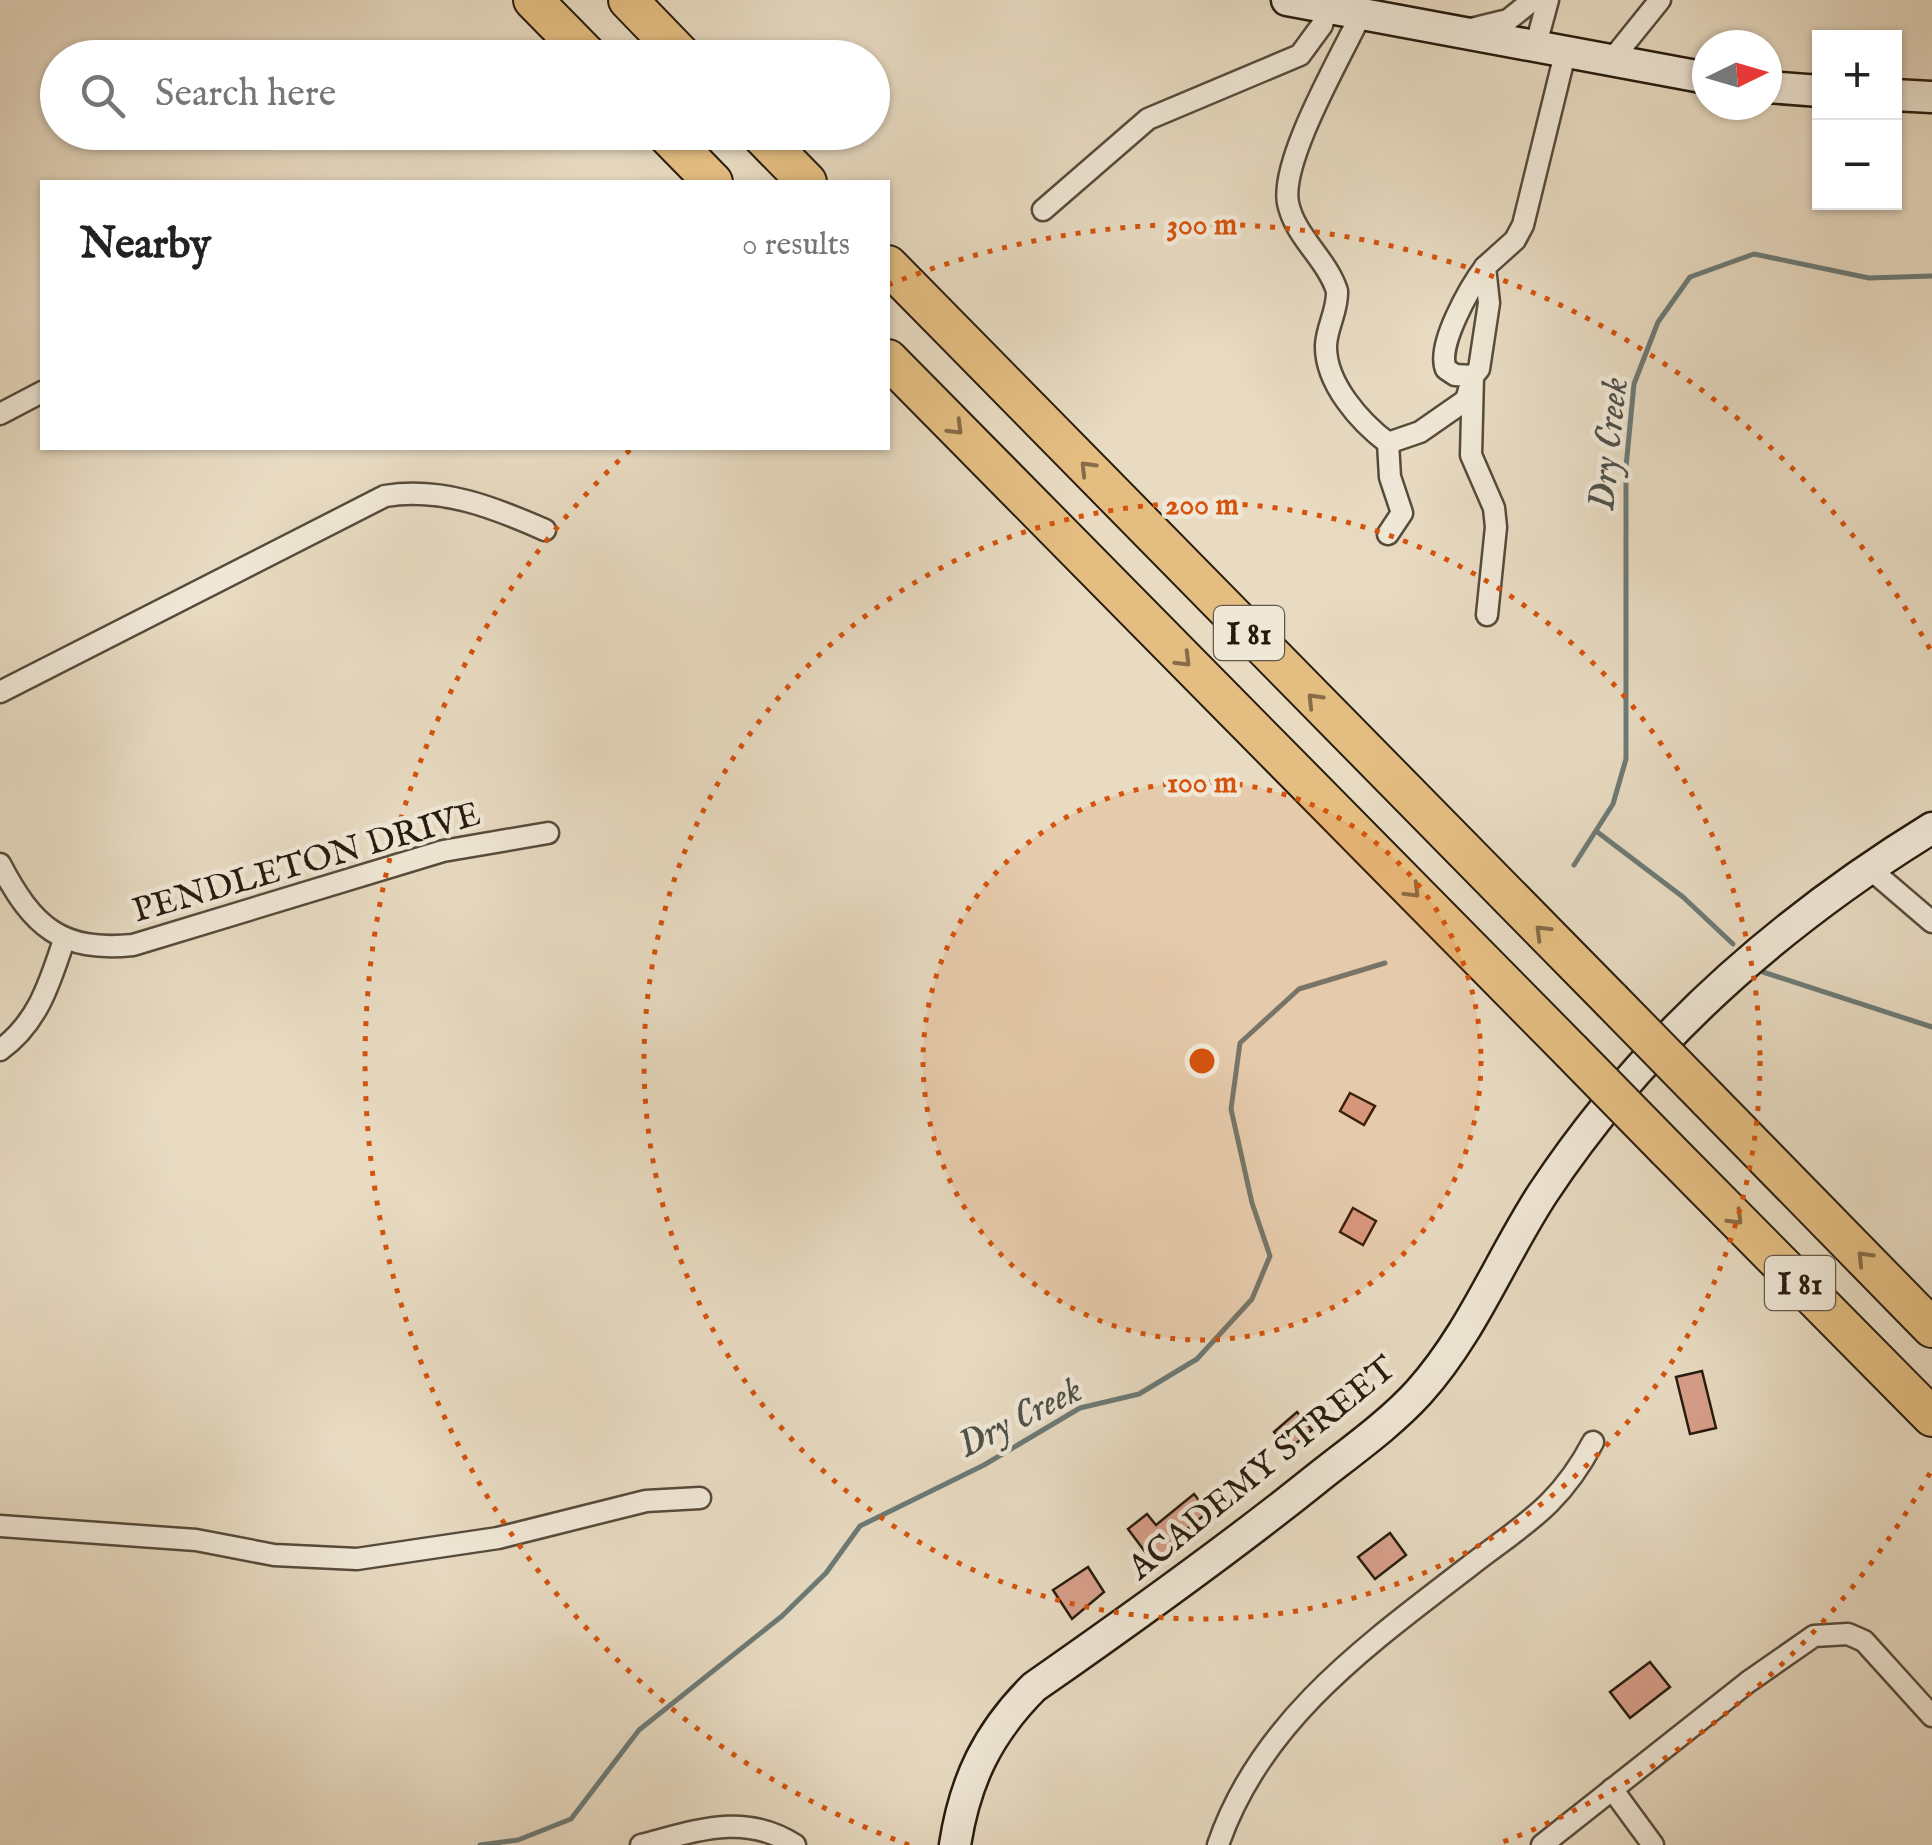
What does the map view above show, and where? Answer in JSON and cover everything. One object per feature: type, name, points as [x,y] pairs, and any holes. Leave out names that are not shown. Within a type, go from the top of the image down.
[{"type":"highway","points":[[533,0],[572,40]]},
{"type":"highway","points":[[628,0],[667,40]]},
{"type":"highway","points":[[682,150],[711,180]]},
{"type":"highway","points":[[776,150],[805,180]]},
{"type":"highway","name":"I 81","points":[[890,267],[1932,1328]]},
{"type":"highway","name":"I 81","points":[[890,361],[1932,1417]]},
{"type":"street","points":[[1287,0],[1692,76]]},
{"type":"street","points":[[1455,32],[1508,20],[1533,0]]},
{"type":"street","points":[[1473,376],[1446,370],[1443,354],[1464,299],[1484,267],[1516,240],[1523,225],[1550,51],[1548,0]]},
{"type":"street","points":[[1610,62],[1660,0]]},
{"type":"street","points":[[1043,210],[1148,119],[1300,55],[1322,25],[1327,7]]},
{"type":"street","points":[[1361,14],[1300,138],[1288,204],[1308,246],[1338,290],[1326,348],[1328,366],[1355,411],[1388,444],[1390,477],[1402,514],[1388,534]]},
{"type":"street","points":[[1782,88],[1812,90]]},
{"type":"street","points":[[1902,95],[1932,97]]},
{"type":"street","points":[[1388,444],[1420,432],[1466,400],[1473,376],[1479,370],[1489,302],[1484,267]]},
{"type":"street","points":[[1473,376],[1471,455],[1494,508],[1496,527],[1487,616]]},
{"type":"street","points":[[0,414],[40,393]]},
{"type":"street","points":[[0,692],[384,496],[434,493],[475,503],[545,530]]},
{"type":"street","name":"ACADEMY STREET","points":[[955,1845],[976,1764],[1000,1723],[1034,1687],[1264,1520],[1416,1395],[1458,1340],[1542,1196],[1596,1118],[1761,947],[1869,868],[1932,828]]},
{"type":"street","name":"PENDLETON DRIVE","points":[[64,940],[84,946],[133,945],[443,851],[548,834]]},
{"type":"street","points":[[0,864],[30,912],[64,940],[40,1005],[26,1028],[0,1050]]},
{"type":"street","points":[[1869,868],[1932,922]]},
{"type":"street","points":[[1218,1845],[1253,1773],[1306,1701],[1558,1498],[1593,1442]]},
{"type":"street","points":[[0,1526],[196,1540],[316,1560],[436,1548],[551,1526],[646,1501],[700,1498]]},
{"type":"street","points":[[1542,1845],[1814,1636],[1831,1633],[1864,1641],[1932,1716]]},
{"type":"street","points":[[1612,1789],[1652,1845]]},
{"type":"street","points":[[641,1845],[722,1825],[743,1824],[768,1830],[795,1845]]},
{"type":"building","points":[[1350,1093],[1375,1106],[1364,1125],[1340,1111]]},
{"type":"building","points":[[1353,1208],[1376,1221],[1363,1245],[1340,1232]]},
{"type":"building","points":[[1702,1371],[1716,1428],[1690,1434],[1676,1377]]},
{"type":"building","points":[[1297,1412],[1312,1430],[1288,1450],[1274,1432]]},
{"type":"building","points":[[1194,1494],[1208,1512],[1170,1543],[1174,1549],[1158,1562],[1153,1554],[1149,1557],[1128,1529],[1147,1514],[1156,1525]]},
{"type":"building","points":[[1390,1533],[1406,1555],[1375,1579],[1358,1557]]},
{"type":"building","points":[[1088,1567],[1104,1592],[1072,1619],[1053,1590]]},
{"type":"building","points":[[1650,1662],[1670,1687],[1630,1718],[1610,1692]]},
{"type":"waterway","name":"Dry Creek","points":[[1574,865],[1613,804],[1626,759],[1626,467],[1634,384],[1658,322],[1690,277],[1754,254],[1869,278],[1932,276]]},
{"type":"waterway","points":[[1596,831],[1683,897],[1733,944]]},
{"type":"waterway","name":"Dry Creek","points":[[480,1845],[518,1840],[571,1819],[639,1730],[782,1616],[826,1573],[860,1526],[984,1465],[1080,1408],[1139,1394],[1197,1359],[1252,1299],[1270,1256],[1252,1203],[1231,1109],[1240,1043],[1299,989],[1385,963]]},
{"type":"waterway","points":[[1763,972],[1932,1027]]}]
